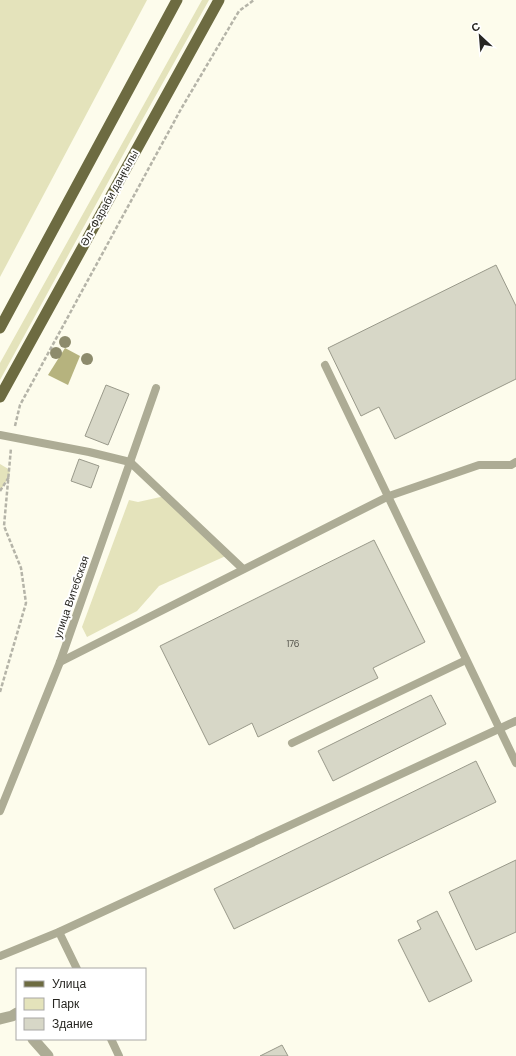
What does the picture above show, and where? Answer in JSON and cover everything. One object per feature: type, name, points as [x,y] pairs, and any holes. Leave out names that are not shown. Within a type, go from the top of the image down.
[{"type":"main road","points":[[0,328],[177,0]]},
{"type":"main road","name":"Әл-Фараби даңғылы","points":[[0,397],[219,0]]},
{"type":"street","points":[[0,1019],[15,1017]]},
{"type":"street","points":[[34,1040],[48,1056]]},
{"type":"lane","points":[[325,365],[516,763]]},
{"type":"lane","name":"улица Витебская","points":[[0,811],[60,662],[156,388]]},
{"type":"lane","points":[[0,434],[130,462],[243,569]]},
{"type":"lane","points":[[60,662],[389,496],[479,464],[511,464],[516,462]]},
{"type":"lane","points":[[292,743],[466,660]]},
{"type":"lane","points":[[0,956],[59,932],[516,721]]},
{"type":"lane","points":[[59,932],[77,968]]},
{"type":"lane","points":[[111,1040],[119,1056]]},
{"type":"path","points":[[0,692],[26,603],[21,568],[4,526],[12,436],[20,405],[180,109],[239,11],[254,0]]},
{"type":"path","points":[[0,491],[9,477]]},
{"type":"green space","points":[[0,0],[147,0],[0,277]]},
{"type":"green space","points":[[202,0],[209,0],[0,380],[0,363]]},
{"type":"green space","points":[[0,464],[10,470],[9,477],[0,491]]},
{"type":"green space","points":[[165,496],[228,555],[159,586],[137,611],[87,637],[82,627],[129,500],[138,502]]},
{"type":"shaded area","points":[[65,348],[80,356],[68,385],[48,375]]},
{"type":"building","points":[[496,265],[516,306],[516,379],[395,439],[379,407],[361,416],[328,348]]},
{"type":"building","points":[[106,385],[129,394],[108,445],[85,436]]},
{"type":"building","points":[[79,459],[99,466],[91,488],[71,481]]},
{"type":"building","points":[[374,540],[425,642],[373,668],[378,678],[258,737],[252,723],[209,745],[160,646]]},
{"type":"building","points":[[431,695],[446,724],[333,781],[318,751]]},
{"type":"building","points":[[476,761],[496,802],[234,929],[214,889]]},
{"type":"building","points":[[516,860],[516,932],[476,950],[449,892]]},
{"type":"building","points":[[437,911],[472,981],[429,1002],[398,940],[421,929],[417,921]]},
{"type":"building","points":[[282,1045],[288,1056],[260,1056]]}]
